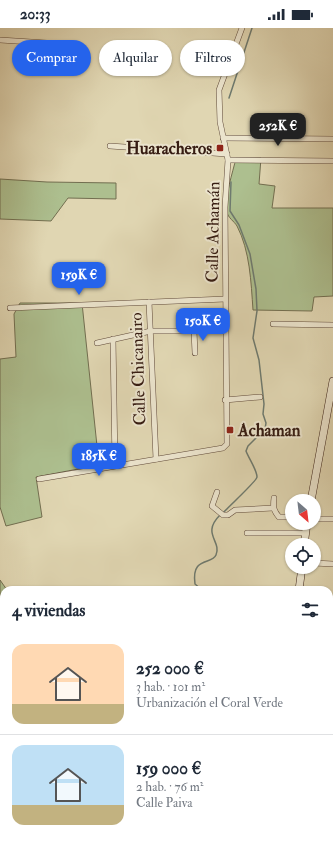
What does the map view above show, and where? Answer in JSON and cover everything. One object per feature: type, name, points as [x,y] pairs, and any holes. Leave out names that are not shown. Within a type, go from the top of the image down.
[{"type":"main road","points":[[312,494],[333,381]]},
{"type":"main road","points":[[305,538],[306,530]]},
{"type":"main road","points":[[300,586],[301,574]]},
{"type":"street","name":"Calle Achamán","points":[[156,459],[223,448],[227,444],[225,400],[226,299],[224,207],[228,157],[220,122],[219,90],[242,28]]},
{"type":"street","points":[[0,40],[12,41]]},
{"type":"street","points":[[223,138],[333,139]]},
{"type":"street","points":[[110,146],[228,157],[333,161]]},
{"type":"street","points":[[10,308],[226,299]]},
{"type":"street","name":"Calle Chicanairo","points":[[149,302],[156,459]]},
{"type":"street","points":[[273,324],[333,325]]},
{"type":"street","points":[[97,343],[151,331],[225,331]]},
{"type":"street","points":[[194,331],[195,353]]},
{"type":"street","points":[[112,339],[115,465]]},
{"type":"street","points":[[225,400],[260,397]]},
{"type":"street","points":[[39,479],[156,459]]},
{"type":"street","points":[[217,492],[212,506],[222,514],[228,515],[235,510],[273,508]]},
{"type":"street","points":[[274,498],[273,508],[279,517],[285,517]]},
{"type":"street","points":[[321,519],[333,519]]},
{"type":"street","points":[[247,533],[306,533]]},
{"type":"street","points":[[321,564],[333,564]]},
{"type":"green space","points":[[236,158],[261,158],[259,184],[275,186],[272,208],[333,208],[333,296],[314,297],[312,311],[253,310],[249,267],[245,246],[237,226],[227,212],[226,206]]},
{"type":"green space","points":[[0,179],[47,182],[116,183],[116,199],[68,198],[51,221],[0,219]]},
{"type":"green space","points":[[20,303],[82,303],[99,465],[36,477],[42,517],[6,526],[0,507],[0,359],[16,357],[14,314]]},
{"type":"green space","points":[[0,580],[4,586],[0,586]]},
{"type":"waterway","points":[[229,98],[252,28]]},
{"type":"waterway","points":[[223,513],[257,477],[246,451],[248,446],[265,429],[266,423],[263,414],[264,404],[259,360],[253,338],[257,311],[256,289],[250,254],[239,225],[230,211],[231,182]]},
{"type":"waterway","points":[[197,586],[195,584],[196,569],[199,565],[214,558],[216,555],[217,550],[212,527],[220,515]]},
{"type":"place","name":"Huaracheros","points":[[220,148]]},
{"type":"place","name":"Achaman","points":[[230,430]]}]
